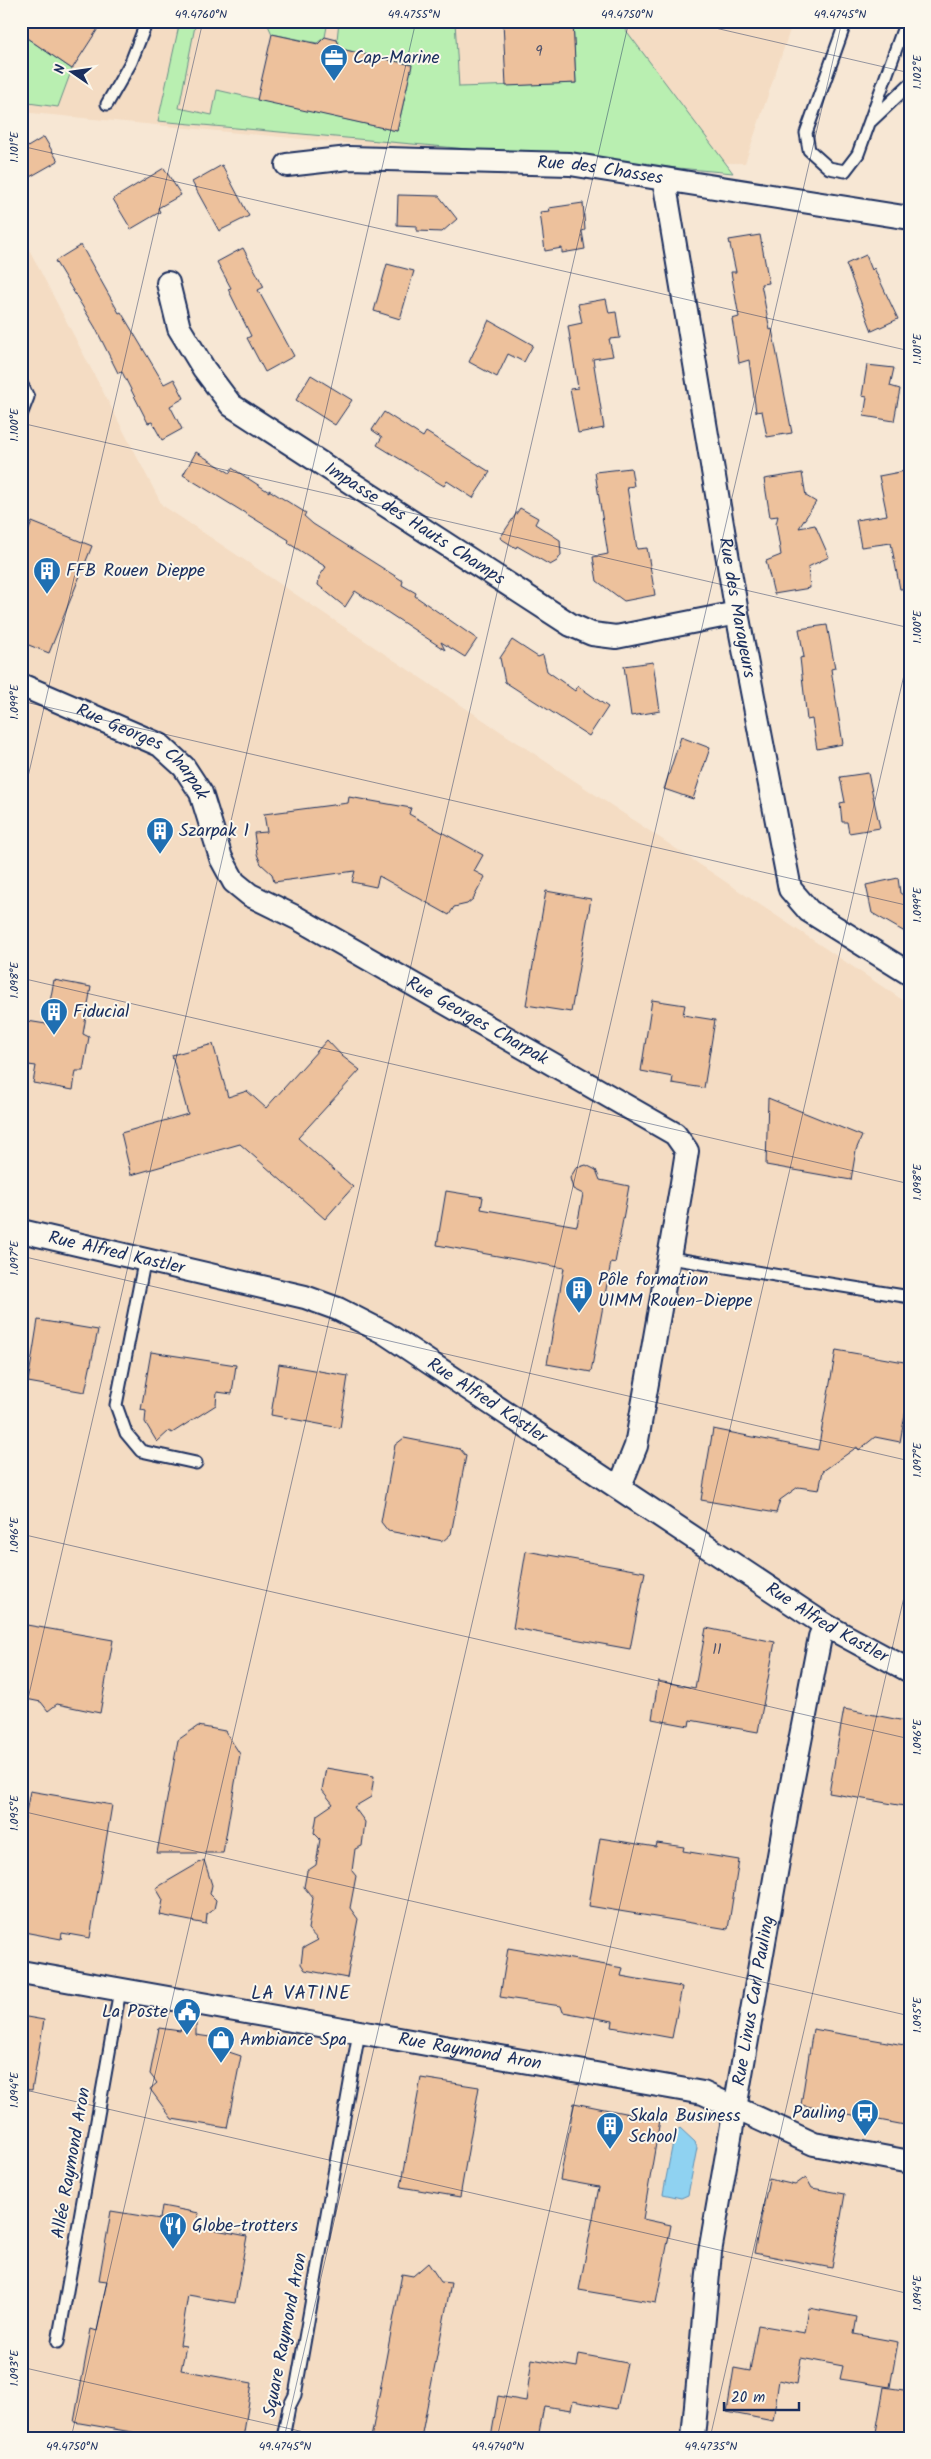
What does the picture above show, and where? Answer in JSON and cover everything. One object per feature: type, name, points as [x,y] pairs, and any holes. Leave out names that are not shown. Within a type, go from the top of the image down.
[{"type":"street","name":"Rue des Chasses","points":[[287,165],[349,158],[540,162],[593,167],[664,180],[910,218]]},
{"type":"street","name":"Rue des Marayeurs","points":[[664,180],[738,613],[790,888],[809,911],[910,974]]},
{"type":"street","name":"Impasse des Hauts Champs","points":[[168,283],[179,328],[209,376],[231,405],[571,625],[592,634],[616,637],[738,613]]},
{"type":"street","name":"Rue Georges Charpak","points":[[21,685],[160,745],[184,767],[201,793],[221,858],[234,882],[250,896],[297,918],[675,1134],[687,1151],[636,1446],[620,1486]]},
{"type":"street","name":"Rue Alfred Kastler","points":[[21,1231],[144,1258],[305,1297],[338,1309],[385,1333],[620,1486],[826,1625],[910,1670]]},
{"type":"street","name":"Rue Linus Carl Pauling","points":[[693,2438],[710,2252],[788,1804],[820,1637],[826,1625]]},
{"type":"street","name":"Rue Raymond Aron","points":[[21,1972],[703,2093],[814,2144],[910,2162]]},
{"type":"lane","points":[[107,104],[131,62],[147,21]]},
{"type":"lane","points":[[846,21],[806,133],[809,150],[829,168],[845,171],[858,154],[906,21]]},
{"type":"lane","points":[[870,122],[910,84]]},
{"type":"lane","points":[[21,383],[28,397],[21,415]]},
{"type":"lane","points":[[144,1258],[116,1405],[126,1433],[141,1452],[196,1463]]},
{"type":"lane","points":[[670,1258],[910,1297]]},
{"type":"lane","name":"Allée Raymond Aron","points":[[58,2342],[120,1990]]},
{"type":"lane","name":"Square Raymond Aron","points":[[283,2438],[289,2407],[295,2395],[359,2032]]},
{"type":"shaded area","points":[[21,21],[793,21],[745,163],[540,162],[21,112]]},
{"type":"shaded area","points":[[21,234],[162,505],[910,1005],[910,2438],[21,2438]]},
{"type":"green space","points":[[180,21],[196,21],[179,108],[212,115],[217,90],[397,131],[412,65],[341,49],[337,40],[339,21],[455,21],[459,87],[576,83],[573,21],[619,21],[733,173],[158,121]]},
{"type":"green space","points":[[266,21],[328,21],[325,37],[317,43],[272,34]]},
{"type":"green space","points":[[21,34],[72,69],[58,107],[21,102]]},
{"type":"water","points":[[680,2128],[695,2142],[697,2148],[688,2195],[681,2198],[663,2194],[675,2132]]},
{"type":"building","points":[[21,21],[103,21],[72,69],[21,34]]},
{"type":"building","points":[[503,21],[573,21],[576,83],[506,86]]},
{"type":"building","name":"Cap-Marine","points":[[272,34],[318,44],[325,37],[337,40],[341,49],[412,65],[397,131],[257,100]]},
{"type":"building","points":[[44,137],[58,161],[21,182],[21,151]]},
{"type":"building","points":[[222,165],[249,216],[219,231],[192,182]]},
{"type":"building","points":[[164,168],[181,195],[158,208],[160,212],[131,229],[113,199]]},
{"type":"building","points":[[398,195],[439,196],[457,219],[442,232],[417,231],[417,226],[397,225]]},
{"type":"building","points":[[583,203],[585,230],[582,231],[585,249],[562,253],[562,248],[545,251],[540,212],[550,211],[549,208]]},
{"type":"building","points":[[760,235],[769,283],[761,284],[770,330],[772,329],[792,433],[767,437],[762,411],[756,412],[749,360],[739,363],[732,319],[739,317],[731,272],[736,272],[729,240]]},
{"type":"building","points":[[81,245],[119,313],[121,312],[164,384],[174,379],[184,398],[170,406],[182,429],[162,440],[152,422],[148,423],[122,372],[118,373],[95,327],[55,261]]},
{"type":"building","points":[[243,248],[264,287],[258,290],[294,356],[265,372],[247,338],[251,336],[228,289],[231,288],[217,262]]},
{"type":"building","points":[[866,255],[898,319],[872,331],[846,264]]},
{"type":"building","points":[[387,264],[414,271],[400,319],[374,311]]},
{"type":"building","points":[[606,299],[609,313],[616,312],[620,338],[609,339],[613,356],[593,359],[604,428],[578,433],[570,389],[578,388],[568,326],[582,323],[578,304]]},
{"type":"building","points":[[489,320],[533,345],[524,362],[508,354],[497,377],[469,362]]},
{"type":"building","points":[[867,365],[894,368],[890,386],[900,389],[894,421],[864,416],[867,397],[862,396]]},
{"type":"building","points":[[311,375],[352,400],[335,425],[296,400]]},
{"type":"building","points":[[384,412],[423,437],[426,432],[490,472],[473,498],[447,481],[444,486],[377,445],[382,437],[372,430]]},
{"type":"building","points":[[196,452],[230,473],[232,468],[306,513],[304,516],[313,524],[403,581],[402,585],[416,593],[415,596],[477,639],[465,657],[441,642],[445,650],[355,591],[345,607],[318,585],[319,577],[326,567],[288,543],[289,540],[183,475]]},
{"type":"building","points":[[631,468],[634,486],[627,487],[637,549],[647,548],[655,595],[624,601],[597,581],[593,557],[608,554],[595,472]]},
{"type":"building","points":[[910,470],[910,588],[900,589],[891,543],[861,547],[856,520],[887,515],[879,476]]},
{"type":"building","points":[[802,473],[806,496],[816,502],[799,528],[815,525],[829,557],[808,567],[810,588],[774,594],[766,561],[781,555],[776,524],[778,516],[770,517],[764,479]]},
{"type":"building","points":[[520,508],[538,518],[535,524],[560,540],[561,555],[557,561],[550,565],[500,538]]},
{"type":"building","name":"FFB Rouen Dieppe","points":[[32,522],[92,546],[49,653],[21,642],[21,549]]},
{"type":"building","points":[[827,625],[835,668],[831,669],[843,744],[817,749],[812,719],[807,720],[800,658],[804,657],[799,629]]},
{"type":"building","points":[[512,640],[538,657],[543,655],[547,671],[575,691],[578,686],[608,707],[589,736],[505,682],[500,658]]},
{"type":"building","points":[[653,662],[660,711],[631,716],[624,666]]},
{"type":"building","points":[[681,737],[710,748],[693,799],[664,789]]},
{"type":"building","points":[[868,773],[880,828],[849,833],[847,822],[842,822],[840,803],[845,802],[840,777]]},
{"type":"building","points":[[349,797],[411,808],[409,814],[483,855],[474,871],[485,877],[473,899],[467,904],[454,907],[449,915],[379,876],[376,887],[352,882],[355,871],[274,882],[272,874],[261,864],[257,854],[254,833],[267,832],[264,814],[348,803]]},
{"type":"building","points":[[898,878],[900,893],[910,899],[910,935],[872,913],[866,885]]},
{"type":"building","points":[[546,891],[591,899],[571,1012],[526,1005]]},
{"type":"building","name":"Fiducial","points":[[54,980],[91,987],[83,1034],[89,1037],[83,1071],[76,1071],[73,1090],[33,1083],[36,1066],[21,1064],[21,1020],[46,1024]]},
{"type":"building","points":[[652,1000],[685,1005],[683,1015],[715,1020],[704,1088],[672,1083],[673,1077],[641,1071]]},
{"type":"building","points":[[327,1040],[342,1056],[360,1070],[298,1138],[353,1187],[325,1219],[240,1144],[131,1175],[121,1133],[188,1114],[172,1055],[213,1044],[228,1097],[247,1091],[266,1108]]},
{"type":"building","points":[[768,1098],[862,1136],[856,1150],[851,1180],[766,1165]]},
{"type":"building","name":"Pôle formation UIMM Rouen-Dieppe","points":[[586,1165],[596,1170],[600,1180],[629,1186],[615,1263],[611,1262],[591,1372],[547,1364],[564,1268],[437,1245],[446,1191],[483,1197],[481,1209],[577,1226],[583,1194],[573,1189],[570,1178],[576,1168]]},
{"type":"building","points":[[38,1320],[98,1330],[85,1392],[28,1382]]},
{"type":"building","points":[[836,1350],[910,1363],[910,1388],[900,1442],[875,1437],[859,1450],[857,1447],[823,1471],[819,1490],[798,1487],[780,1500],[776,1513],[701,1500],[713,1429],[818,1450]]},
{"type":"building","points":[[151,1352],[236,1365],[232,1394],[217,1392],[216,1405],[172,1433],[169,1431],[157,1442],[145,1422],[146,1411],[141,1410]]},
{"type":"building","points":[[279,1364],[348,1376],[340,1428],[271,1415]]},
{"type":"building","points":[[404,1438],[460,1449],[466,1456],[451,1534],[443,1541],[388,1531],[381,1522],[395,1445]]},
{"type":"building","points":[[526,1551],[645,1572],[630,1649],[513,1628]]},
{"type":"building","points":[[21,1624],[113,1640],[100,1713],[57,1704],[48,1711],[41,1702],[21,1698]]},
{"type":"building","points":[[706,1628],[775,1642],[758,1732],[690,1720],[689,1726],[652,1719],[658,1681],[695,1688]]},
{"type":"building","points":[[844,1709],[910,1722],[910,1807],[829,1793]]},
{"type":"building","points":[[198,1726],[225,1731],[240,1754],[223,1853],[157,1853],[178,1740]]},
{"type":"building","points":[[326,1768],[374,1776],[371,1797],[354,1807],[365,1822],[362,1846],[355,1849],[352,1871],[356,1876],[350,1908],[358,1919],[347,1978],[305,1970],[301,1964],[303,1948],[318,1940],[308,1929],[313,1898],[304,1887],[307,1871],[316,1865],[320,1839],[314,1833],[317,1815],[333,1804],[322,1790]]},
{"type":"building","points":[[30,1791],[112,1805],[90,1938],[62,1933],[61,1939],[24,1932],[28,1912],[21,1911],[21,1839]]},
{"type":"building","points":[[600,1838],[656,1847],[657,1843],[684,1847],[683,1851],[739,1860],[728,1929],[589,1906]]},
{"type":"building","points":[[204,1860],[212,1885],[210,1894],[216,1900],[214,1909],[207,1914],[206,1924],[160,1915],[163,1900],[156,1888]]},
{"type":"building","points":[[508,1948],[623,1968],[621,1976],[682,1987],[672,2038],[612,2027],[613,2021],[563,2012],[561,2006],[500,1997]]},
{"type":"building","points":[[186,2015],[196,2016],[196,2035],[231,2040],[229,2052],[241,2056],[227,2128],[172,2119],[150,2089],[157,2083],[150,2074],[159,2028],[180,2031]]},
{"type":"building","points":[[21,2016],[44,2020],[32,2090],[21,2089]]},
{"type":"building","points":[[813,2029],[910,2046],[910,2126],[801,2105]]},
{"type":"building","points":[[421,2078],[479,2087],[460,2197],[401,2187]]},
{"type":"building","points":[[574,2103],[660,2120],[643,2219],[671,2225],[656,2303],[579,2290],[599,2187],[560,2180]]},
{"type":"building","points":[[806,2177],[812,2188],[845,2194],[832,2268],[754,2253],[769,2179],[795,2185]]},
{"type":"building","points":[[162,2206],[199,2213],[196,2226],[247,2236],[235,2303],[188,2295],[180,2345],[186,2346],[181,2370],[252,2383],[243,2438],[166,2438],[74,2422],[91,2329],[97,2331],[107,2281],[99,2280],[111,2211],[160,2219]]},
{"type":"building","points":[[428,2263],[441,2282],[451,2283],[421,2438],[371,2438],[402,2274],[413,2276]]},
{"type":"building","points":[[809,2308],[857,2317],[854,2334],[898,2342],[890,2387],[840,2379],[843,2366],[801,2358],[797,2384],[779,2380],[773,2421],[727,2412],[734,2368],[750,2371],[758,2325],[805,2333]]},
{"type":"building","points":[[579,2354],[627,2363],[617,2409],[573,2401],[571,2410],[544,2406],[538,2438],[491,2438],[498,2396],[526,2401],[532,2359],[577,2367]]},
{"type":"building","points":[[884,2387],[910,2391],[910,2438],[875,2438]]},
{"type":"place","name":"Cap-Marine","points":[[334,82]]},
{"type":"place","name":"FFB Rouen Dieppe","points":[[47,595]]},
{"type":"place","name":"Szarpak 1","points":[[160,855]]},
{"type":"place","name":"Fiducial","points":[[54,1036]]},
{"type":"place","name":"Pôle formation UIMM Rouen-Dieppe","points":[[579,1314]]},
{"type":"place","name":"La Poste","points":[[187,2036]]},
{"type":"place","name":"Ambiance Spa","points":[[221,2064]]},
{"type":"place","name":"Pauling","points":[[865,2137]]},
{"type":"place","name":"Skala Business School","points":[[610,2150]]},
{"type":"place","name":"Globe-trotters","points":[[173,2250]]},
{"type":"district","name":"LA VATINE","points":[[301,1994]]}]
